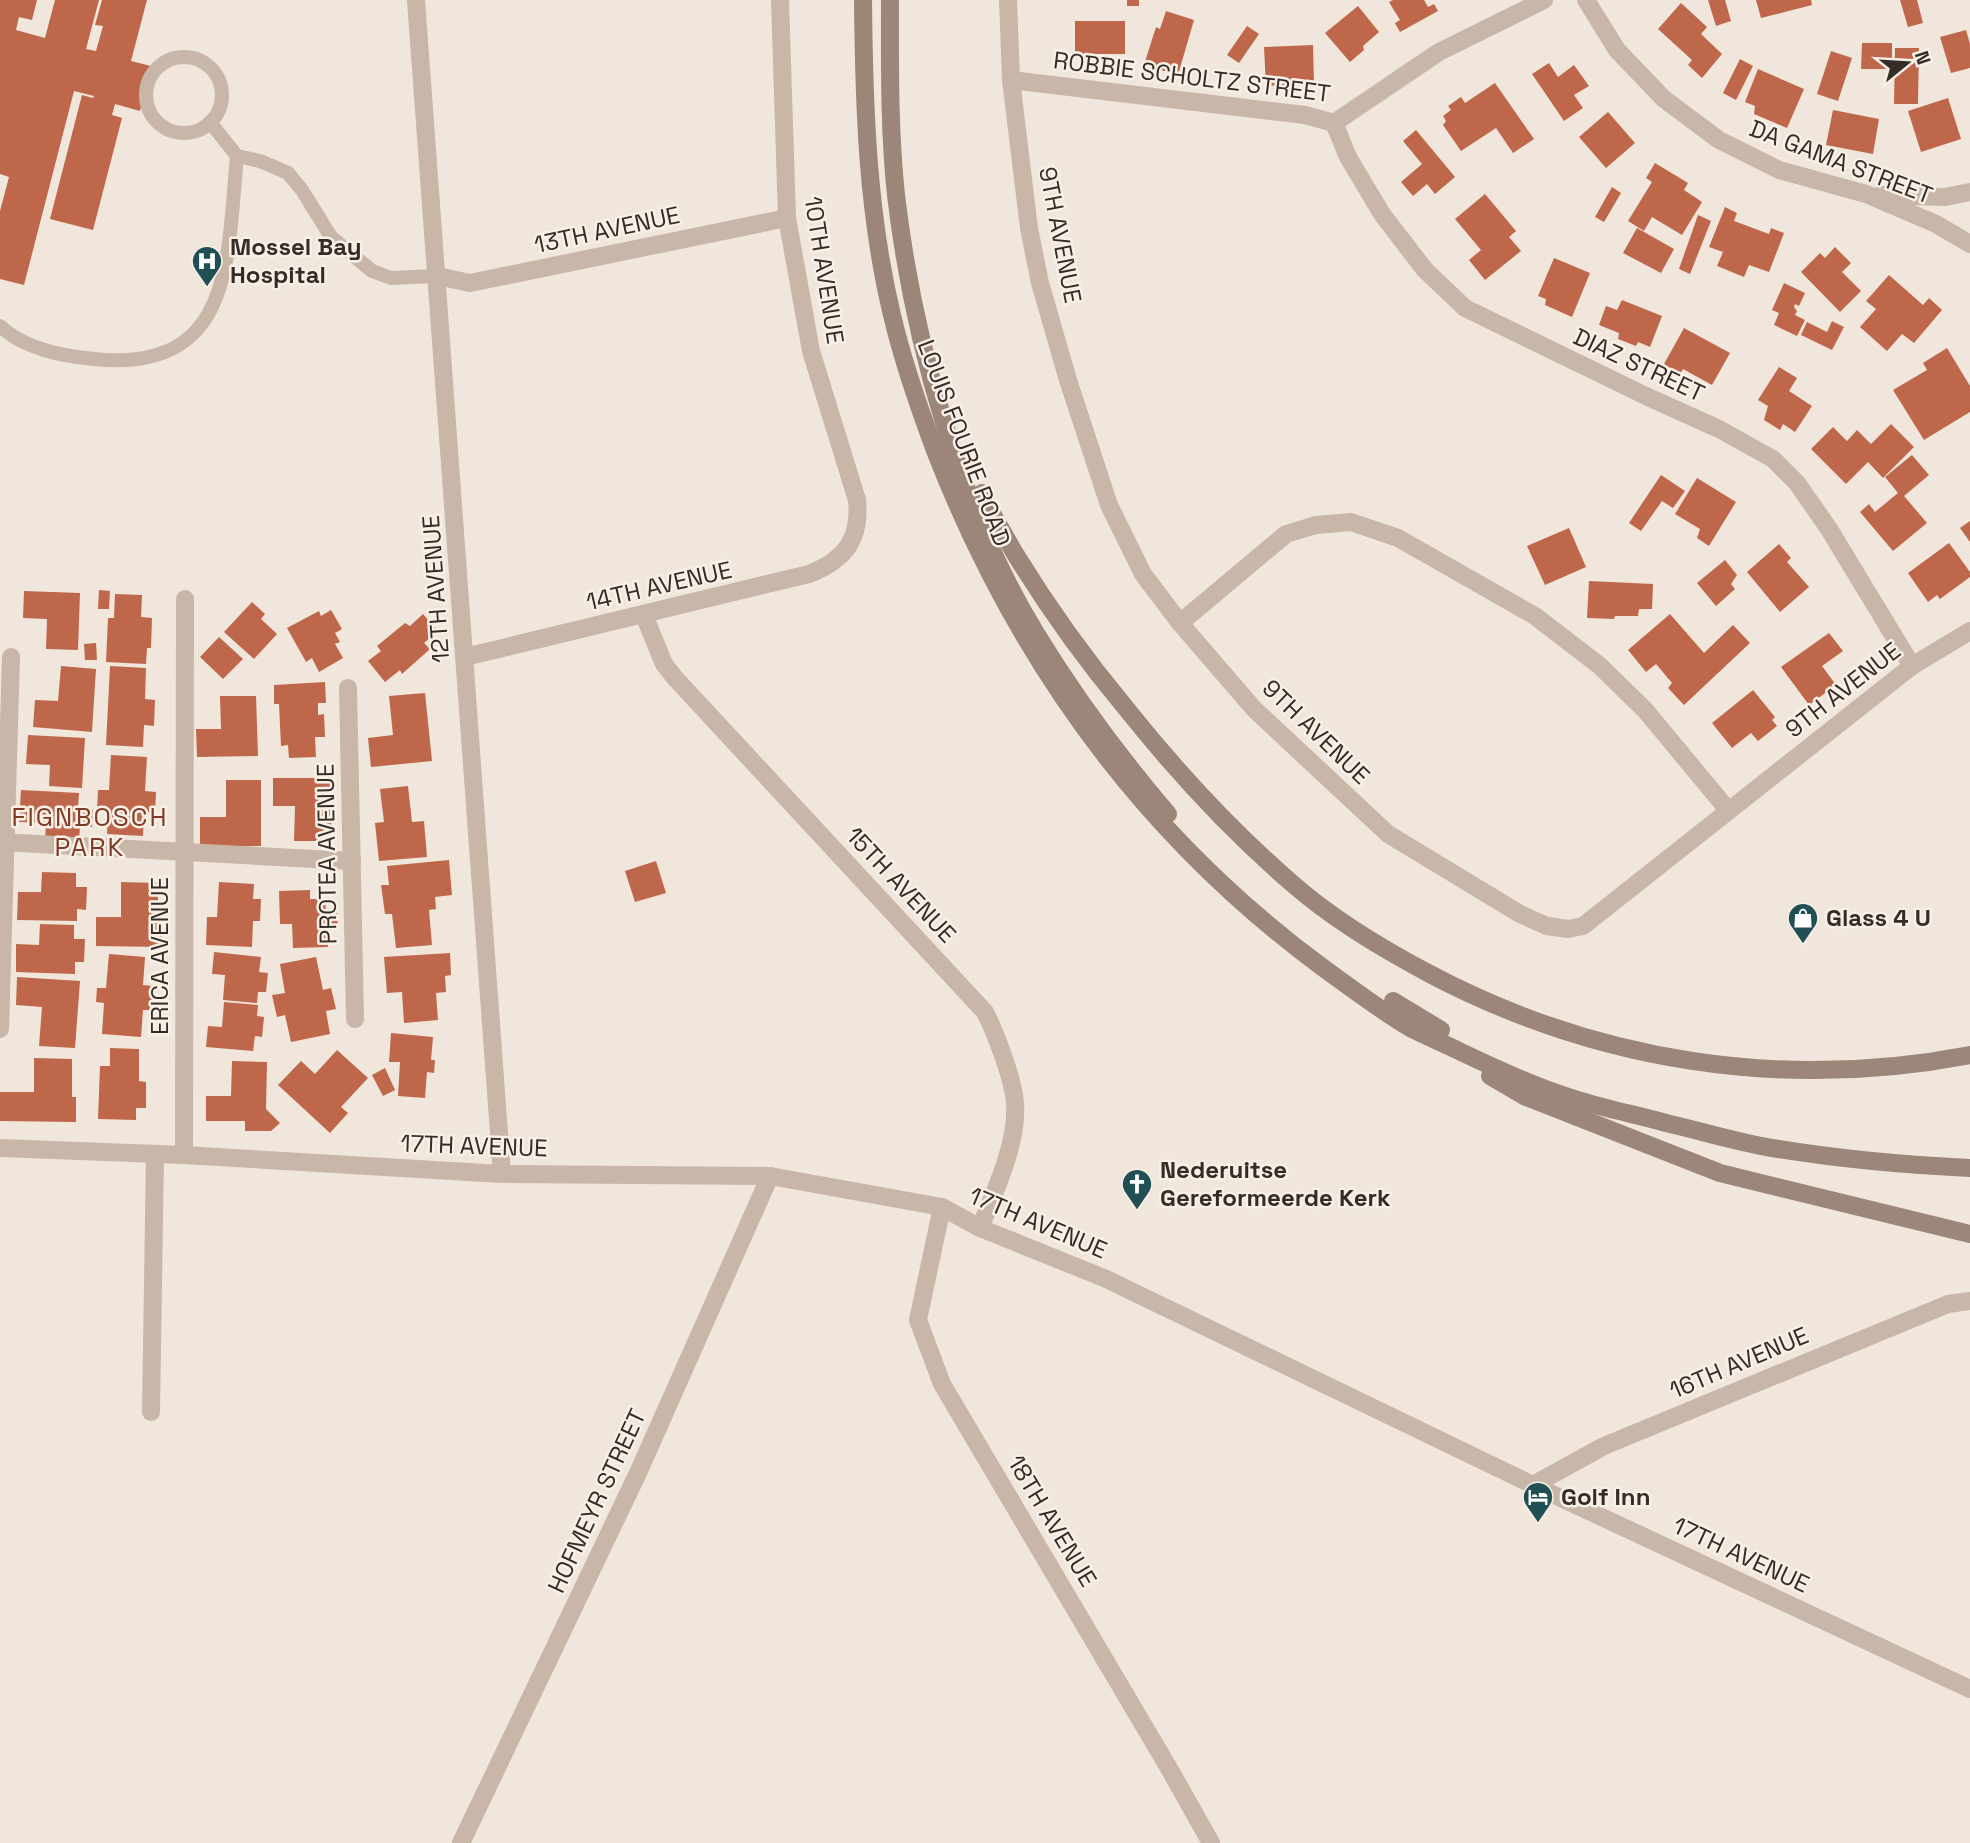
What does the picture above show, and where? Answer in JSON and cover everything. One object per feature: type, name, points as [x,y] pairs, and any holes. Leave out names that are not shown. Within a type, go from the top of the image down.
[{"type":"main road","name":"LOUIS FOURIE ROAD","points":[[863,0],[864,104],[871,196],[891,314],[904,364],[958,507],[1026,642],[1084,729],[1157,820],[1216,880],[1276,933],[1344,983],[1412,1029],[1509,1074],[1578,1100],[1767,1147],[1885,1164],[1970,1168]]},
{"type":"main road","name":"LOUIS FOURIE ROAD","points":[[890,0],[890,106],[896,194],[914,305],[942,419],[1002,571],[1037,635],[1096,722],[1166,812],[1224,871],[1283,924],[1350,974],[1417,1017],[1513,1068],[1578,1096],[1643,1117]]},
{"type":"main road","points":[[914,305],[965,455],[989,509],[1027,574],[1061,623],[1102,680],[1195,789],[1295,886],[1345,923],[1389,953],[1457,988],[1544,1026],[1629,1050],[1732,1067],[1835,1071],[1889,1068],[1970,1055]]},
{"type":"main road","points":[[1412,1029],[1524,1096],[1720,1173],[1970,1234]]},
{"type":"street","name":"12TH AVENUE","points":[[416,0],[502,1174]]},
{"type":"street","name":"10TH AVENUE","points":[[780,0],[786,218],[811,351],[856,500],[858,519],[852,540]]},
{"type":"street","name":"9TH AVENUE","points":[[1008,0],[1011,79],[1029,228],[1040,283],[1068,380],[1109,505],[1143,574],[1180,624],[1254,709],[1388,834],[1520,914],[1547,926],[1568,929],[1583,926],[1912,666],[1970,631]]},
{"type":"street","name":"ROBBIE SCHOLTZ STREET","points":[[1011,79],[1305,116],[1334,122],[1439,52],[1544,0]]},
{"type":"street","name":"DA GAMA STREET","points":[[1586,0],[1617,50],[1664,99],[1719,140],[1779,170],[1866,194],[1936,224],[1970,244]]},
{"type":"street","name":"DIAZ STREET","points":[[1334,122],[1348,157],[1382,214],[1425,270],[1465,308],[1719,429],[1773,460],[1797,483],[1829,528],[1912,666]]},
{"type":"street","points":[[1866,194],[1945,197],[1970,192]]},
{"type":"street","name":"13TH AVENUE","points":[[437,276],[470,283],[786,218]]},
{"type":"street","points":[[1180,624],[1286,534],[1316,526],[1351,522],[1398,538],[1535,616],[1600,666],[1645,710],[1728,810]]},
{"type":"street","name":"14TH AVENUE","points":[[465,657],[809,574],[827,567],[840,557],[852,540]]},
{"type":"street","name":"ERICA AVENUE","points":[[184,1155],[185,599]]},
{"type":"street","name":"15TH AVENUE","points":[[644,615],[664,664],[675,678],[985,1013],[1002,1057],[1015,1104],[1013,1131],[999,1181],[980,1228]]},
{"type":"street","points":[[0,1029],[3,843],[11,657]]},
{"type":"street","name":"PROTEA AVENUE","points":[[348,688],[355,1019]]},
{"type":"street","points":[[3,843],[352,862]]},
{"type":"street","name":"17TH AVENUE","points":[[0,1149],[184,1155],[502,1174],[770,1176],[942,1207],[980,1228],[1104,1278],[1533,1485],[1970,1689]]},
{"type":"street","points":[[151,1412],[155,1154]]},
{"type":"street","name":"HOFMEYR STREET","points":[[461,1843],[638,1473],[770,1176]]},
{"type":"street","name":"18TH AVENUE","points":[[942,1207],[918,1320],[942,1384],[1164,1758],[1211,1843]]},
{"type":"street","name":"16TH AVENUE","points":[[1533,1485],[1604,1446],[1948,1304],[1970,1301]]},
{"type":"lane","points":[[190,57],[211,68],[222,90],[218,113],[210,122],[201,129],[177,132],[157,121],[150,111],[147,88],[150,77],[158,67],[167,61],[190,57]]},
{"type":"lane","points":[[210,122],[237,156],[260,161],[288,173],[302,190],[331,237],[373,271],[391,278],[437,276]]},
{"type":"lane","points":[[0,326],[10,336],[47,351],[90,359],[116,361],[151,355],[179,346],[200,328],[217,300],[227,253],[237,156]]},
{"type":"building","points":[[0,0],[37,0],[32,20],[19,17],[16,30],[45,38],[55,0],[99,0],[86,49],[96,51],[103,26],[95,25],[102,0],[147,0],[131,61],[151,66],[140,111],[115,104],[112,115],[122,118],[93,230],[50,219],[82,95],[94,96],[74,91],[24,285],[0,279],[0,211],[9,177],[0,174]]},
{"type":"building","points":[[1127,0],[1139,0],[1139,6],[1127,6]]},
{"type":"building","points":[[1424,0],[1428,7],[1434,4],[1438,11],[1400,32],[1395,23],[1400,20],[1389,2]]},
{"type":"building","points":[[1708,0],[1725,0],[1731,21],[1716,26]]},
{"type":"building","points":[[1756,0],[1811,0],[1812,5],[1761,18]]},
{"type":"building","points":[[1900,0],[1917,0],[1923,23],[1908,27]]},
{"type":"building","points":[[1681,3],[1707,27],[1701,34],[1722,54],[1702,78],[1688,65],[1692,60],[1658,29]]},
{"type":"building","points":[[1358,6],[1379,32],[1350,62],[1325,33]]},
{"type":"building","points":[[1166,11],[1194,20],[1178,75],[1144,65],[1156,27],[1160,29]]},
{"type":"building","points":[[1075,21],[1125,21],[1125,54],[1075,54]]},
{"type":"building","points":[[1247,26],[1259,34],[1239,63],[1227,55]]},
{"type":"building","points":[[1966,30],[1970,44],[1970,68],[1951,73],[1940,37]]},
{"type":"building","points":[[1862,43],[1892,43],[1892,69],[1861,69]]},
{"type":"building","points":[[1313,45],[1314,84],[1266,86],[1264,47]]},
{"type":"building","points":[[1895,48],[1919,48],[1918,104],[1894,104]]},
{"type":"building","points":[[1831,51],[1852,58],[1838,101],[1817,94]]},
{"type":"building","points":[[1740,59],[1753,66],[1736,100],[1723,93]]},
{"type":"building","points":[[1549,63],[1558,77],[1574,65],[1589,86],[1574,95],[1583,108],[1564,121],[1532,74]]},
{"type":"building","points":[[1758,69],[1804,89],[1787,128],[1754,114],[1755,106],[1745,102]]},
{"type":"building","points":[[1495,83],[1534,139],[1513,153],[1496,128],[1461,151],[1443,125],[1446,121],[1443,116],[1451,110],[1448,106],[1461,97],[1465,103]]},
{"type":"building","points":[[1948,98],[1961,139],[1921,152],[1908,111]]},
{"type":"building","points":[[1833,110],[1879,119],[1873,154],[1826,145]]},
{"type":"building","points":[[1608,112],[1635,143],[1606,168],[1579,137]]},
{"type":"building","points":[[1416,130],[1455,177],[1435,194],[1427,184],[1413,196],[1401,182],[1422,164],[1403,141]]},
{"type":"building","points":[[1655,163],[1688,183],[1684,190],[1702,202],[1682,235],[1652,217],[1644,231],[1628,221],[1652,182],[1646,178]]},
{"type":"building","points":[[1612,187],[1621,193],[1604,222],[1595,217]]},
{"type":"building","points":[[1485,194],[1516,231],[1509,237],[1521,251],[1485,280],[1469,260],[1481,250],[1455,219]]},
{"type":"building","points":[[1725,207],[1737,213],[1734,221],[1769,234],[1771,228],[1784,233],[1769,272],[1749,265],[1744,277],[1717,266],[1723,252],[1709,247]]},
{"type":"building","points":[[1698,215],[1711,221],[1690,274],[1679,269]]},
{"type":"building","points":[[1637,228],[1674,249],[1661,273],[1623,253]]},
{"type":"building","points":[[1835,247],[1851,263],[1842,272],[1861,291],[1840,312],[1801,272],[1820,253],[1825,258]]},
{"type":"building","points":[[1554,258],[1590,273],[1572,317],[1545,305],[1546,299],[1538,296]]},
{"type":"building","points":[[1889,275],[1923,305],[1929,298],[1942,310],[1914,343],[1902,334],[1887,351],[1860,327],[1876,309],[1866,301]]},
{"type":"building","points":[[1784,283],[1805,293],[1799,306],[1795,304],[1794,307],[1797,311],[1795,315],[1805,320],[1797,336],[1774,325],[1779,313],[1772,310]]},
{"type":"building","points":[[1622,300],[1662,316],[1650,347],[1638,342],[1636,346],[1618,339],[1619,333],[1599,325],[1606,306],[1617,310]]},
{"type":"building","points":[[1832,321],[1844,327],[1832,350],[1801,335],[1807,322],[1827,332]]},
{"type":"building","points":[[1684,328],[1730,353],[1712,385],[1683,369],[1680,374],[1664,364]]},
{"type":"building","points":[[1947,348],[1970,386],[1970,412],[1924,440],[1893,390],[1927,370],[1923,363]]},
{"type":"building","points":[[1779,367],[1797,378],[1789,391],[1812,406],[1795,432],[1783,424],[1780,430],[1764,420],[1768,406],[1758,400]]},
{"type":"building","points":[[1891,424],[1914,447],[1883,478],[1868,462],[1846,484],[1811,449],[1833,427],[1847,441],[1857,430],[1871,444]]},
{"type":"building","points":[[1912,455],[1929,475],[1904,496],[1927,523],[1893,551],[1860,512],[1869,504],[1875,512],[1898,493],[1885,477]]},
{"type":"building","points":[[1661,475],[1685,491],[1673,508],[1662,501],[1641,531],[1629,523]]},
{"type":"building","points":[[1697,478],[1736,502],[1709,546],[1697,538],[1700,529],[1675,514]]},
{"type":"building","points":[[1970,521],[1970,542],[1960,528]]},
{"type":"building","points":[[1569,528],[1586,567],[1545,585],[1527,546]]},
{"type":"building","points":[[1949,543],[1970,572],[1970,577],[1940,599],[1937,595],[1928,602],[1908,573]]},
{"type":"building","points":[[1779,544],[1791,558],[1787,562],[1809,587],[1780,612],[1747,572]]},
{"type":"building","points":[[1725,560],[1737,575],[1731,584],[1735,589],[1716,606],[1697,583]]},
{"type":"building","points":[[1589,581],[1653,584],[1652,609],[1639,609],[1638,616],[1587,618]]},
{"type":"building","points":[[99,590],[110,591],[109,609],[98,609]]},
{"type":"building","points":[[24,591],[80,593],[78,650],[46,649],[47,619],[23,618]]},
{"type":"building","points":[[115,594],[142,595],[141,617],[152,618],[151,648],[147,648],[146,664],[106,662],[108,618],[114,618]]},
{"type":"building","points":[[252,602],[265,614],[261,619],[277,634],[254,659],[224,632]]},
{"type":"building","points":[[331,610],[342,629],[335,633],[340,642],[335,644],[343,658],[319,672],[312,658],[306,662],[287,628],[319,611],[321,616]]},
{"type":"building","points":[[423,614],[438,631],[424,643],[430,649],[402,674],[400,670],[385,682],[368,661],[381,651],[377,646],[405,623],[410,626]]},
{"type":"building","points":[[1670,614],[1704,653],[1733,625],[1750,643],[1684,705],[1668,688],[1672,683],[1656,664],[1646,672],[1628,650]]},
{"type":"building","points":[[1829,633],[1843,651],[1822,666],[1836,685],[1809,705],[1781,667]]},
{"type":"building","points":[[219,637],[243,659],[223,679],[200,657]]},
{"type":"building","points":[[96,643],[97,660],[85,660],[84,644]]},
{"type":"building","points":[[61,666],[96,669],[92,732],[33,727],[35,700],[58,701]]},
{"type":"building","points":[[110,666],[146,668],[145,699],[155,700],[154,726],[144,725],[143,747],[106,745]]},
{"type":"building","points":[[325,682],[326,703],[318,703],[318,715],[324,714],[325,737],[315,737],[316,757],[289,758],[288,745],[281,746],[279,704],[274,704],[274,685]]},
{"type":"building","points":[[1753,690],[1775,717],[1772,720],[1777,726],[1758,741],[1751,733],[1732,748],[1712,723]]},
{"type":"building","points":[[425,693],[432,761],[371,767],[368,738],[393,735],[389,696]]},
{"type":"building","points":[[220,696],[256,696],[258,756],[197,757],[196,729],[221,729]]},
{"type":"building","points":[[28,735],[85,738],[82,788],[49,786],[50,765],[26,764]]},
{"type":"building","points":[[111,755],[147,757],[145,791],[156,792],[155,813],[144,812],[143,836],[107,834],[108,812],[97,811],[98,790],[109,790]]},
{"type":"building","points":[[273,778],[332,778],[331,841],[294,841],[295,806],[273,806]]},
{"type":"building","points":[[226,780],[261,780],[261,846],[200,846],[200,817],[226,817]]},
{"type":"building","points":[[408,786],[412,822],[424,821],[427,857],[379,861],[375,823],[384,822],[380,789]]},
{"type":"building","points":[[21,790],[79,793],[78,809],[93,810],[92,827],[80,826],[79,841],[45,840],[46,823],[19,822]]},
{"type":"building","points":[[449,860],[452,895],[435,897],[436,909],[429,910],[432,945],[396,948],[392,914],[385,914],[381,885],[389,885],[387,866]]},
{"type":"building","points":[[656,861],[666,893],[635,902],[625,871]]},
{"type":"building","points":[[42,872],[76,873],[76,887],[87,887],[86,910],[77,909],[77,921],[17,920],[18,892],[41,892]]},
{"type":"building","points":[[121,882],[158,883],[158,920],[162,921],[162,947],[96,946],[96,917],[121,917]]},
{"type":"building","points":[[219,882],[254,884],[253,899],[261,899],[260,921],[253,921],[252,947],[206,945],[207,917],[217,917]]},
{"type":"building","points":[[310,890],[310,899],[325,899],[326,913],[337,913],[338,930],[327,930],[328,947],[293,948],[292,924],[280,924],[279,891]]},
{"type":"building","points":[[40,924],[74,925],[74,939],[85,939],[84,962],[75,962],[75,974],[16,972],[16,944],[39,945]]},
{"type":"building","points":[[214,952],[261,957],[259,972],[268,973],[266,992],[258,992],[257,1003],[223,1000],[225,975],[212,974]]},
{"type":"building","points":[[450,953],[451,975],[445,976],[446,992],[436,993],[438,1020],[404,1023],[402,992],[387,993],[384,957]]},
{"type":"building","points":[[109,954],[145,957],[143,985],[153,986],[152,1010],[143,1010],[141,1037],[102,1034],[104,1003],[96,1002],[97,988],[106,988]]},
{"type":"building","points":[[316,957],[323,990],[331,988],[336,1009],[326,1011],[330,1034],[291,1042],[285,1015],[277,1017],[272,995],[285,993],[280,964]]},
{"type":"building","points":[[17,977],[80,981],[75,1048],[39,1046],[42,1007],[16,1005]]},
{"type":"building","points":[[224,1002],[258,1005],[257,1016],[264,1017],[262,1037],[255,1036],[253,1051],[206,1047],[208,1026],[222,1027]]},
{"type":"building","points":[[391,1033],[433,1037],[431,1060],[435,1060],[434,1073],[427,1072],[425,1098],[398,1096],[400,1062],[389,1062]]},
{"type":"building","points":[[110,1048],[139,1049],[139,1081],[146,1082],[146,1108],[136,1108],[136,1120],[98,1119],[100,1066],[110,1066]]},
{"type":"building","points":[[337,1050],[368,1078],[341,1107],[348,1113],[330,1133],[278,1085],[301,1061],[315,1074]]},
{"type":"building","points":[[34,1058],[72,1059],[72,1097],[76,1097],[76,1122],[0,1121],[0,1092],[34,1092]]},
{"type":"building","points":[[232,1061],[267,1062],[266,1109],[280,1123],[271,1131],[245,1131],[245,1121],[206,1121],[206,1096],[231,1096]]},
{"type":"building","points":[[385,1068],[395,1090],[383,1096],[372,1075]]},
{"type":"place","name":"Mossel Bay Hospital","points":[[207,288]]},
{"type":"place","name":"Glass 4 U","points":[[1803,945]]},
{"type":"place","name":"Nederuitse Gereformeerde Kerk","points":[[1137,1211]]},
{"type":"place","name":"Golf Inn","points":[[1538,1524]]},
{"type":"district","name":"FIGNBOSCH PARK","points":[[90,832]]}]
